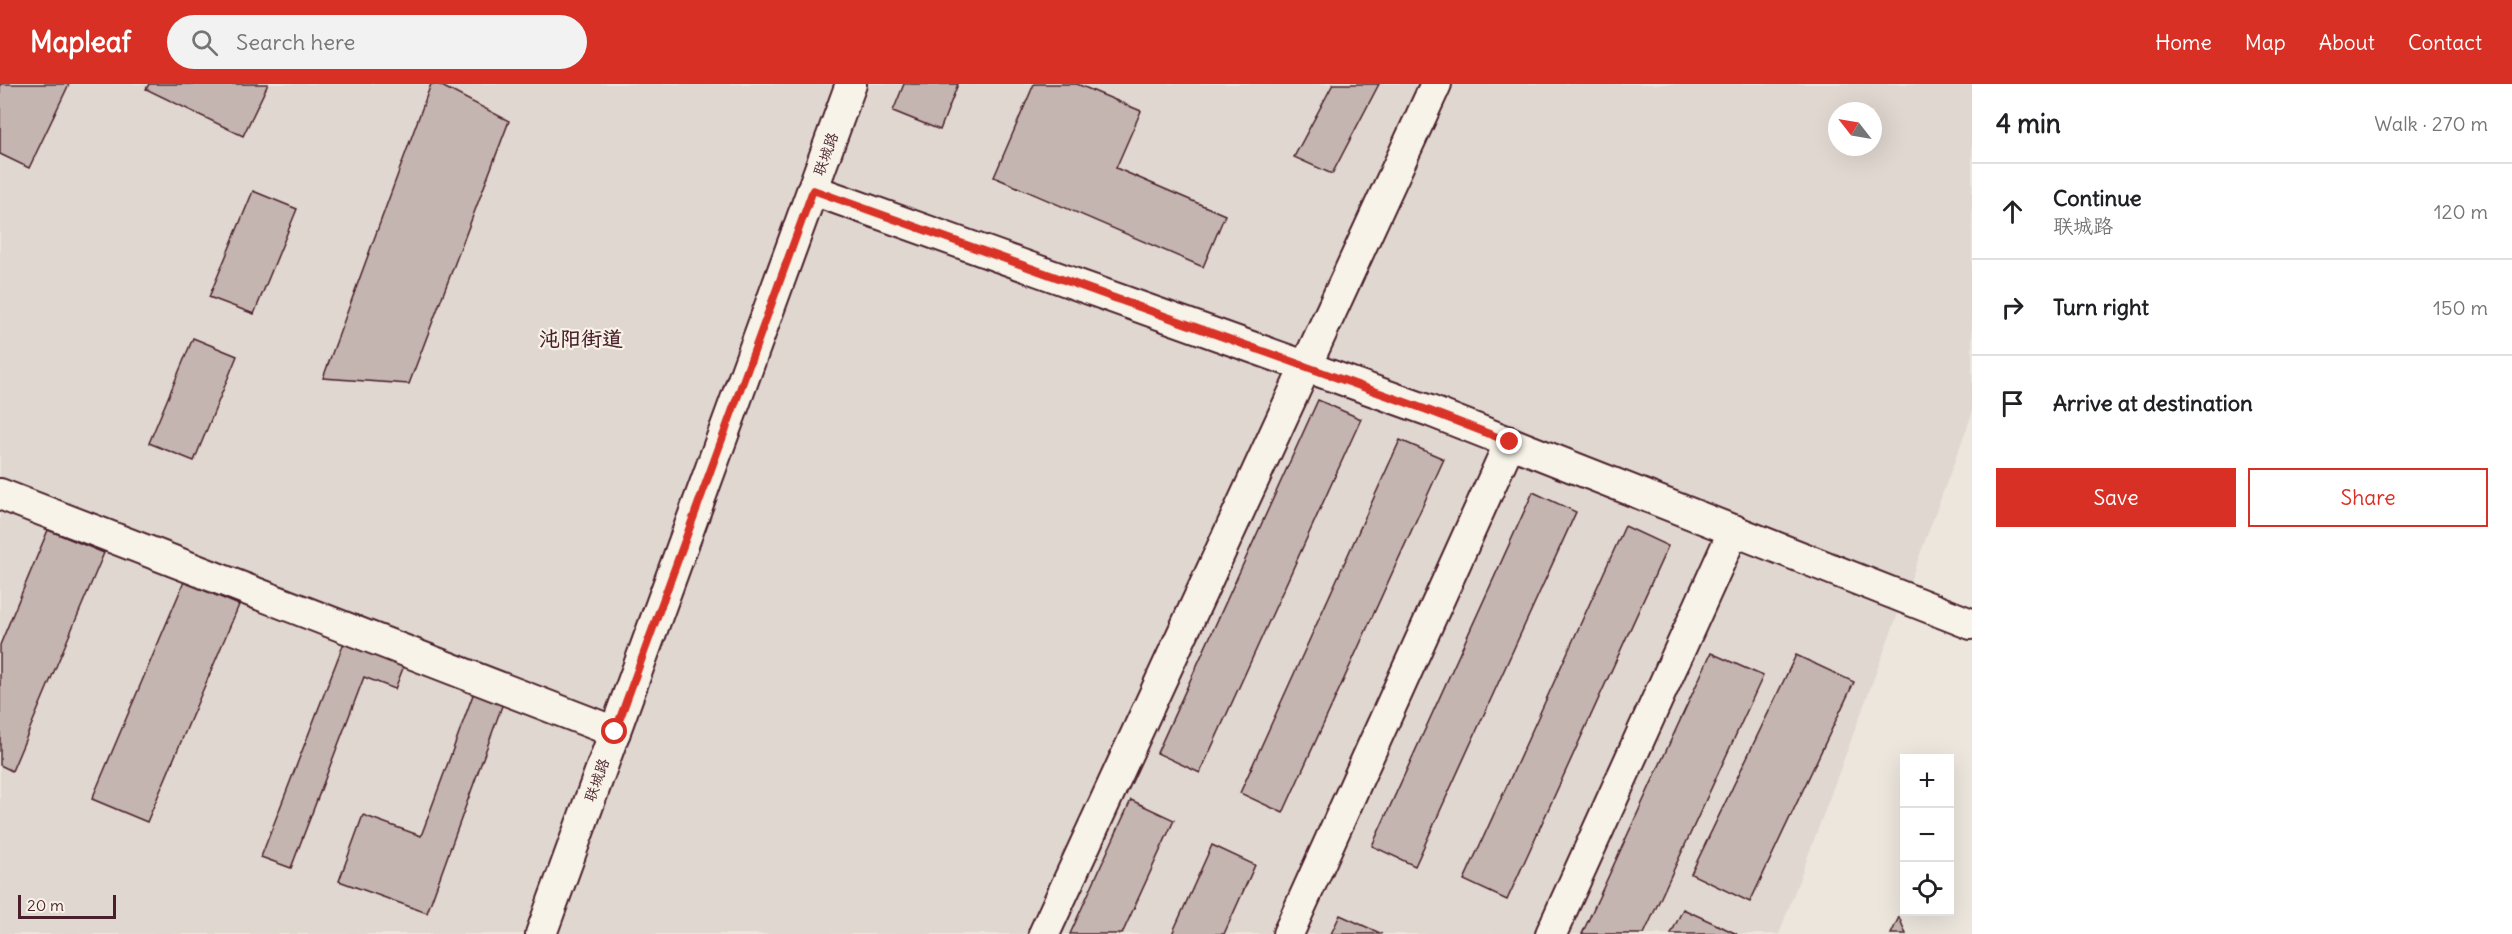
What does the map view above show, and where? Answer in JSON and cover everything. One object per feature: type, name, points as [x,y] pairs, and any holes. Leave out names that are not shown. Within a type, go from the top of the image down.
[{"type":"street","name":"联城路","points":[[541,934],[851,84]]},
{"type":"street","points":[[1044,934],[1436,84]]},
{"type":"street","points":[[813,190],[1306,366],[1510,442],[1971,624]]},
{"type":"street","points":[[1288,934],[1510,442]]},
{"type":"street","points":[[0,495],[615,732]]},
{"type":"street","points":[[1551,934],[1734,530]]},
{"type":"shaded area","points":[[0,84],[1972,84],[1972,414],[1779,934],[0,934]]},
{"type":"building","points":[[0,84],[69,84],[29,168],[0,154]]},
{"type":"building","points":[[149,84],[268,84],[243,136],[146,89]]},
{"type":"building","points":[[431,84],[438,84],[509,121],[409,384],[323,378]]},
{"type":"building","points":[[904,84],[958,84],[940,130],[893,111]]},
{"type":"building","points":[[1034,84],[1077,84],[1141,111],[1116,168],[1225,215],[1203,267],[994,177]]},
{"type":"building","points":[[1333,84],[1379,84],[1332,174],[1294,157]]},
{"type":"building","points":[[253,191],[297,209],[254,314],[209,297]]},
{"type":"building","points":[[193,338],[237,356],[194,461],[149,443]]},
{"type":"building","points":[[1318,400],[1361,419],[1200,773],[1157,753]]},
{"type":"building","points":[[1400,440],[1444,459],[1283,813],[1240,793]]},
{"type":"building","points":[[1533,492],[1576,512],[1415,866],[1372,846]]},
{"type":"building","points":[[1625,526],[1668,546],[1507,900],[1464,880]]},
{"type":"building","points":[[48,530],[104,553],[12,771],[0,765],[0,645]]},
{"type":"building","points":[[184,582],[239,605],[147,822],[92,799]]},
{"type":"building","points":[[345,640],[405,663],[395,689],[364,677],[291,868],[261,857]]},
{"type":"building","points":[[1711,653],[1763,676],[1644,934],[1582,934]]},
{"type":"building","points":[[1796,655],[1854,682],[1750,902],[1691,874]]},
{"type":"building","points":[[474,692],[503,703],[427,913],[339,881],[363,815],[421,836]]},
{"type":"building","points":[[1131,800],[1174,820],[1122,934],[1070,934]]},
{"type":"building","points":[[1212,845],[1255,865],[1224,934],[1172,934]]},
{"type":"building","points":[[1683,909],[1737,934],[1671,934]]},
{"type":"building","points":[[1340,915],[1382,934],[1331,934]]},
{"type":"building","points":[[1899,917],[1906,934],[1891,934]]},
{"type":"district","name":"沌阳街道","points":[[581,339]]},
{"type":"route","points":[[615,732],[813,190],[1430,411],[1510,442]]}]
